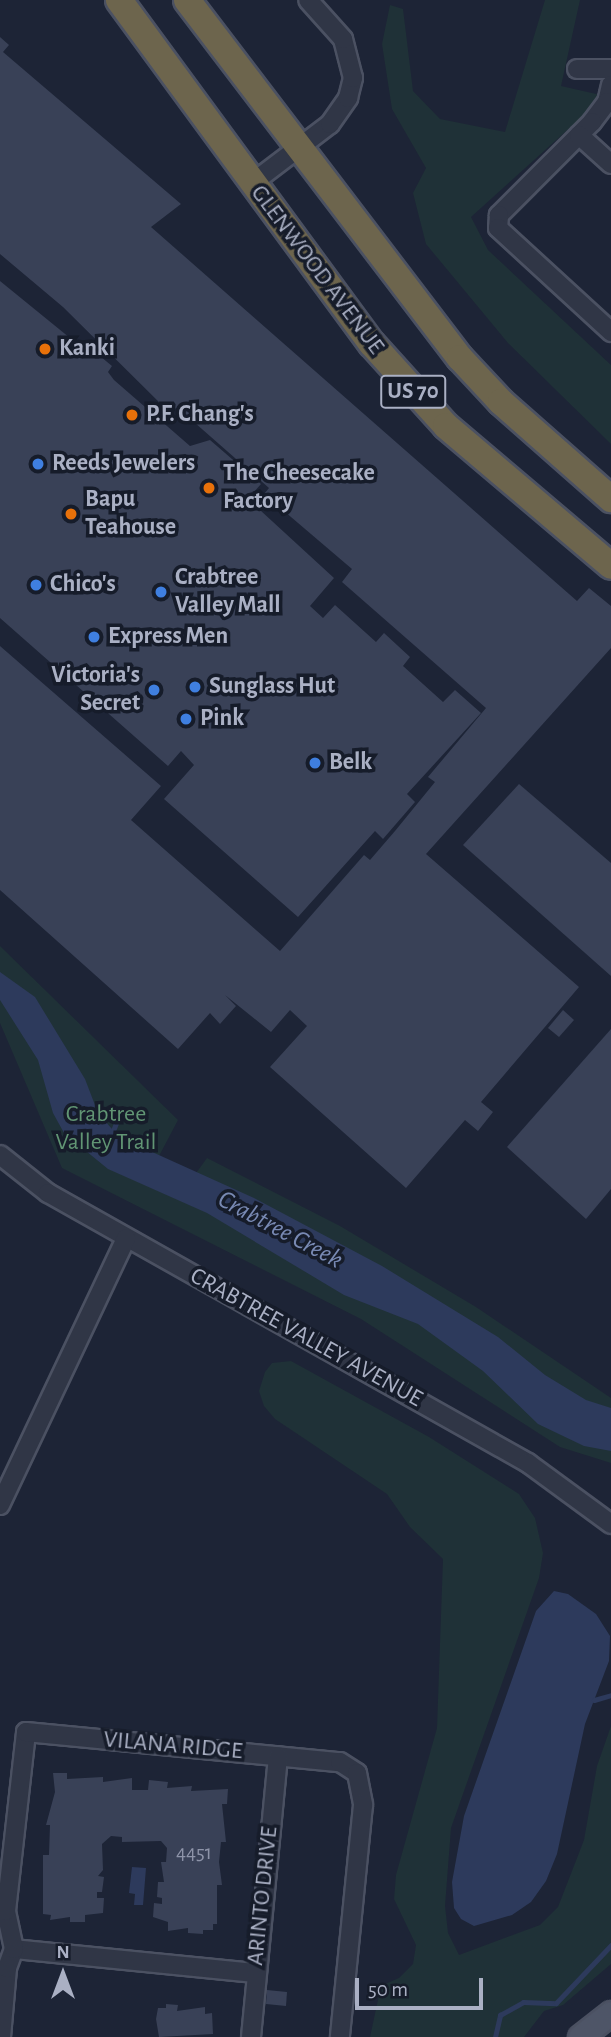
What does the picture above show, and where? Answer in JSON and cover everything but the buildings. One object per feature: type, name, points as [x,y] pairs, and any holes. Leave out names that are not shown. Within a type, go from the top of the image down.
[{"type":"highway","name":"GLENWOOD AVENUE","points":[[119,0],[251,184],[414,393],[482,459],[611,566]]},
{"type":"highway","name":"US 70","points":[[187,0],[460,358],[501,402],[611,499]]},
{"type":"main road","points":[[580,2037],[611,2013]]},
{"type":"street","points":[[251,184],[336,118],[348,98],[353,78],[343,39],[308,0]]},
{"type":"street","points":[[578,69],[611,69]]},
{"type":"street","points":[[611,85],[607,102],[579,135],[499,215],[498,228],[611,332]]},
{"type":"street","points":[[579,135],[611,164]]},
{"type":"street","name":"CRABTREE VALLEY AVENUE","points":[[0,1155],[48,1192],[126,1238],[528,1463],[611,1524]]},
{"type":"street","points":[[0,1505],[126,1238]]},
{"type":"street","name":"VILANA RIDGE","points":[[1,2037],[13,1949],[6,1911],[26,1732],[346,1764],[357,1773],[363,1790],[340,2037]]},
{"type":"street","name":"ARINTO DRIVE","points":[[251,2037],[278,1756]]},
{"type":"street","points":[[13,1949],[256,1973]]},
{"type":"green space","points":[[545,0],[580,0],[561,86],[605,96],[471,217],[488,250],[611,365],[611,444],[508,343],[426,244],[413,193],[426,168],[392,109],[382,44],[390,5],[403,9],[413,91],[440,119],[505,132]]},
{"type":"green space","name":"Crabtree Valley Trail","points":[[0,946],[178,1120],[158,1158],[191,1180],[207,1158],[340,1226],[476,1307],[611,1398],[611,1463],[560,1447],[361,1319],[62,1168],[0,1023]]},
{"type":"green space","points":[[291,1361],[429,1437],[519,1494],[535,1518],[543,1553],[539,1578],[451,1828],[445,1906],[448,1933],[459,1955],[540,1925],[558,1907],[584,1840],[597,1766],[611,1726],[611,1964],[563,2005],[544,2011],[524,2037],[370,2037],[381,1986],[399,1978],[413,1964],[416,1945],[394,1899],[396,1875],[437,1728],[443,1559],[410,1527],[387,1494],[275,1419],[264,1406],[259,1391],[265,1372],[272,1363]]},
{"type":"water","name":"Crabtree Creek","points":[[0,972],[35,997],[85,1079],[98,1113],[119,1137],[254,1198],[382,1266],[498,1337],[545,1375],[586,1400],[611,1408],[611,1451],[584,1446],[538,1424],[483,1371],[418,1324],[344,1295],[207,1213],[108,1169],[64,1133],[53,1113],[38,1060],[0,1000]]},
{"type":"water","points":[[554,1591],[568,1594],[596,1614],[610,1636],[609,1661],[585,1724],[557,1854],[546,1881],[531,1902],[512,1915],[474,1926],[461,1919],[454,1908],[452,1882],[464,1816],[536,1611]]},
{"type":"water","points":[[132,1867],[146,1868],[143,1905],[134,1905],[135,1894],[129,1893]]},
{"type":"waterway","points":[[111,1136],[120,1113]]},
{"type":"waterway","points":[[594,1700],[611,1695]]},
{"type":"waterway","points":[[495,2037],[500,2015],[523,2002],[556,2003],[611,1945]]},
{"type":"place","name":"Kanki","points":[[45,349]]},
{"type":"place","name":"P.F. Chang's","points":[[132,415]]},
{"type":"place","name":"Reeds Jewelers","points":[[38,464]]},
{"type":"place","name":"The Cheesecake Factory","points":[[209,488]]},
{"type":"place","name":"Bapu Teahouse","points":[[71,514]]},
{"type":"place","name":"Chico's","points":[[36,585]]},
{"type":"place","name":"Crabtree Valley Mall","points":[[161,592]]},
{"type":"place","name":"Express Men","points":[[94,637]]},
{"type":"place","name":"Sunglass Hut","points":[[195,687]]},
{"type":"place","name":"Victoria's Secret","points":[[154,690]]},
{"type":"place","name":"Pink","points":[[186,719]]},
{"type":"place","name":"Belk","points":[[315,763]]}]
